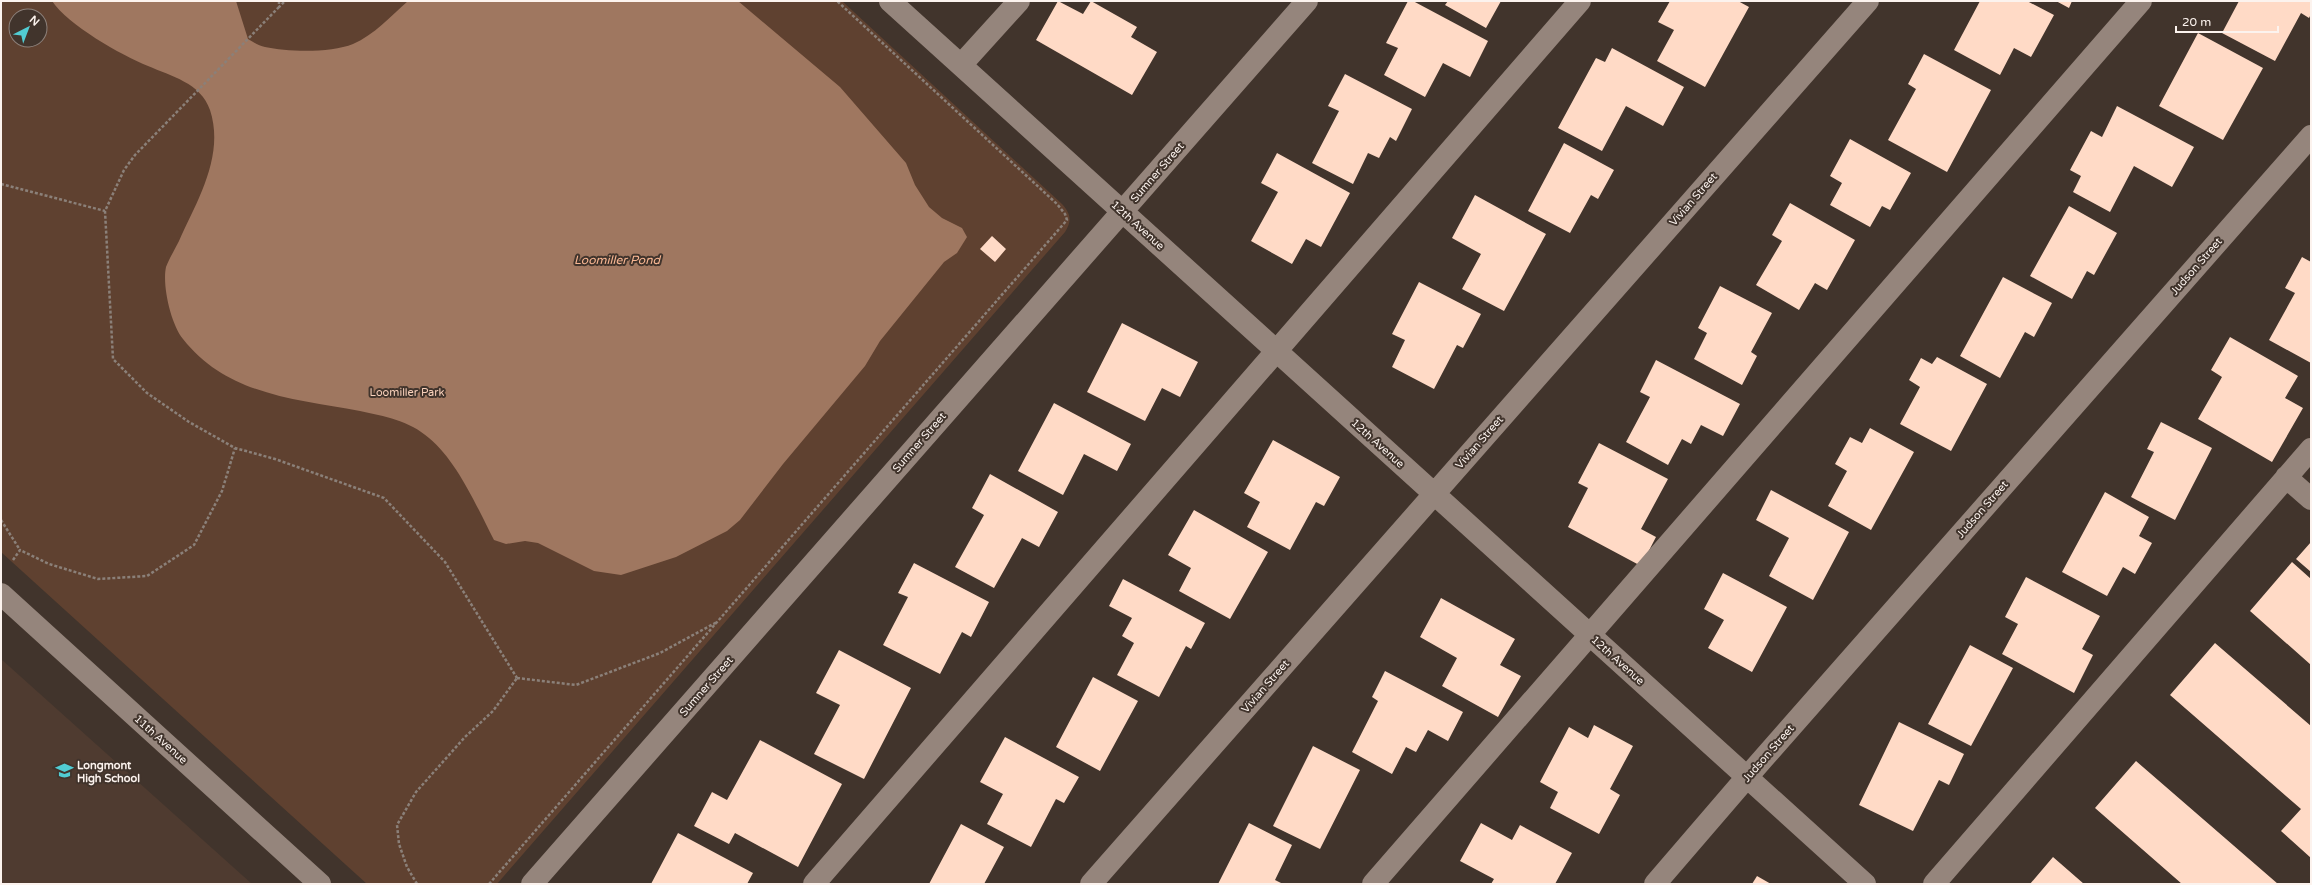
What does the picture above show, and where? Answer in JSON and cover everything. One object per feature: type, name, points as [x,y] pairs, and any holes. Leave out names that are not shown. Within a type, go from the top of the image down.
[{"type":"street","name":"12th Avenue","points":[[890,1],[1865,884]]},
{"type":"street","points":[[961,66],[1019,1]]},
{"type":"street","name":"Sumner Street","points":[[532,884],[1307,1]]},
{"type":"street","points":[[814,884],[1580,1]]},
{"type":"street","name":"Vivian Street","points":[[1091,884],[1868,1]]},
{"type":"street","points":[[1373,884],[1591,636],[2141,1]]},
{"type":"street","name":"Judson Street","points":[[1655,884],[1747,777],[2311,136]]},
{"type":"street","points":[[1934,884],[2311,449]]},
{"type":"street","points":[[2286,477],[2311,499]]},
{"type":"street","name":"11th Avenue","points":[[1,594],[320,884]]},
{"type":"path","points":[[279,1],[279,7]]},
{"type":"path","points":[[285,1],[135,155],[124,170],[105,211],[113,359],[147,393],[189,422],[235,448],[275,459],[384,498],[444,562],[517,678]]},
{"type":"path","points":[[489,884],[720,621],[1067,220],[1066,214],[1057,204],[837,1]]},
{"type":"path","points":[[1,184],[105,211]]},
{"type":"path","points":[[1,520],[20,550],[49,564],[98,579],[147,576],[194,546],[222,491],[235,448]]},
{"type":"path","points":[[13,560],[20,550]]},
{"type":"path","points":[[517,678],[576,685],[660,653],[720,621]]},
{"type":"path","points":[[417,884],[407,866],[399,844],[397,825],[416,792],[465,737],[493,711],[517,678]]},
{"type":"shaded area","name":"Longmont High School","points":[[1,659],[252,884],[1,884]]},
{"type":"green space","name":"Loomiller Park","points":[[1,1],[842,1],[1062,204],[1070,218],[1065,232],[497,884],[367,884],[1,552]]},
{"type":"water","name":"Loomiller Pond","points":[[52,1],[236,1],[248,39],[258,45],[274,49],[309,51],[344,47],[361,40],[382,25],[408,1],[738,1],[840,87],[906,163],[915,185],[929,207],[942,218],[962,228],[967,237],[957,253],[944,262],[880,341],[865,366],[783,464],[740,520],[727,531],[676,557],[621,575],[594,571],[538,543],[525,541],[506,544],[494,540],[466,485],[449,459],[429,438],[414,427],[378,415],[311,403],[264,392],[241,383],[220,372],[201,358],[183,339],[171,315],[166,294],[165,275],[167,264],[201,194],[212,161],[214,127],[210,110],[200,93],[192,87],[175,77],[124,55],[110,47],[70,20]]},
{"type":"building","points":[[1058,1],[1083,14],[1091,1],[1137,27],[1131,37],[1157,52],[1132,95],[1036,40]]},
{"type":"building","points":[[1408,1],[1413,1],[1488,41],[1470,77],[1443,63],[1425,97],[1384,75],[1398,48],[1386,43]]},
{"type":"building","points":[[1448,1],[1501,1],[1486,28],[1445,5]]},
{"type":"building","points":[[1670,1],[1738,1],[1749,7],[1705,87],[1657,61],[1674,30],[1658,22]]},
{"type":"building","points":[[1980,1],[2027,1],[2054,15],[2031,57],[2014,48],[2000,75],[1954,50]]},
{"type":"building","points":[[2056,1],[2072,1],[2069,8]]},
{"type":"building","points":[[2239,1],[2311,1],[2311,14],[2309,18],[2301,13],[2275,61],[2222,33]]},
{"type":"building","points":[[2198,33],[2263,68],[2223,140],[2159,106]]},
{"type":"building","points":[[1612,48],[1684,87],[1663,126],[1626,106],[1602,151],[1558,128],[1596,58],[1605,62]]},
{"type":"building","points":[[1924,54],[1991,90],[1947,172],[1888,140],[1916,89],[1908,84]]},
{"type":"building","points":[[1345,74],[1412,109],[1396,141],[1390,137],[1379,158],[1368,153],[1353,184],[1312,163],[1339,111],[1328,106]]},
{"type":"building","points":[[2117,106],[2194,147],[2172,187],[2134,166],[2110,212],[2073,192],[2081,176],[2070,170],[2091,131],[2102,137]]},
{"type":"building","points":[[1850,139],[1911,173],[1890,210],[1882,206],[1870,227],[1830,205],[1842,183],[1830,176]]},
{"type":"building","points":[[1564,143],[1614,170],[1598,199],[1591,195],[1570,233],[1528,211]]},
{"type":"building","points":[[1277,153],[1350,193],[1321,247],[1306,239],[1292,264],[1251,241],[1278,192],[1261,183]]},
{"type":"building","points":[[1475,195],[1546,234],[1504,311],[1462,289],[1481,254],[1452,238]]},
{"type":"building","points":[[1790,203],[1855,240],[1827,290],[1815,283],[1799,310],[1756,285],[1782,241],[1772,235]]},
{"type":"building","points":[[2069,206],[2117,233],[2094,275],[2087,271],[2072,299],[2030,276]]},
{"type":"building","points":[[992,236],[1006,249],[995,262],[980,249]]},
{"type":"building","points":[[2302,257],[2311,262],[2311,363],[2269,340],[2295,293],[2285,288]]},
{"type":"building","points":[[2003,277],[2052,303],[2034,337],[2025,332],[2000,378],[1960,356]]},
{"type":"building","points":[[1419,282],[1481,314],[1463,348],[1457,345],[1434,389],[1392,367],[1405,340],[1392,334]]},
{"type":"building","points":[[1720,286],[1772,313],[1751,352],[1757,356],[1742,385],[1694,359],[1707,333],[1698,328]]},
{"type":"building","points":[[1122,323],[1198,362],[1180,397],[1162,388],[1145,421],[1087,392]]},
{"type":"building","points":[[2230,337],[2298,376],[2285,398],[2303,408],[2272,462],[2198,419],[2222,377],[2211,370]]},
{"type":"building","points":[[1937,357],[1987,384],[1951,451],[1900,424],[1920,387],[1909,380],[1921,358],[1932,364]]},
{"type":"building","points":[[1656,360],[1740,404],[1723,436],[1701,425],[1691,444],[1682,439],[1668,465],[1626,442],[1650,397],[1640,392]]},
{"type":"building","points":[[1054,403],[1131,444],[1117,471],[1084,454],[1063,495],[1018,471]]},
{"type":"building","points":[[2161,422],[2212,448],[2175,520],[2131,497],[2154,452],[2147,449]]},
{"type":"building","points":[[1870,428],[1914,452],[1871,530],[1828,506],[1847,471],[1835,464],[1850,437],[1862,443]]},
{"type":"building","points":[[1273,440],[1340,477],[1324,506],[1316,502],[1290,550],[1247,527],[1260,502],[1244,493]]},
{"type":"building","points":[[1599,443],[1668,479],[1641,529],[1656,537],[1641,566],[1568,527],[1588,488],[1578,483]]},
{"type":"building","points":[[990,474],[1058,512],[1039,547],[1022,538],[994,588],[955,567],[984,515],[972,508]]},
{"type":"building","points":[[1771,490],[1849,532],[1813,600],[1769,576],[1789,538],[1756,520]]},
{"type":"building","points":[[2105,492],[2149,517],[2139,536],[2152,543],[2135,574],[2123,567],[2107,596],[2062,572]]},
{"type":"building","points":[[1194,510],[1268,552],[1230,619],[1179,591],[1191,568],[1168,555]]},
{"type":"building","points":[[2311,542],[2311,572],[2296,559]]},
{"type":"building","points":[[2292,562],[2311,579],[2311,665],[2250,611]]},
{"type":"building","points":[[914,563],[989,602],[971,637],[962,632],[940,674],[883,645],[908,597],[898,593]]},
{"type":"building","points":[[1723,573],[1787,607],[1752,672],[1708,648],[1724,620],[1704,609]]},
{"type":"building","points":[[2026,577],[2100,616],[2082,649],[2093,655],[2074,693],[2002,654],[2018,624],[2005,617]]},
{"type":"building","points":[[1123,579],[1205,623],[1191,649],[1186,646],[1159,697],[1117,675],[1134,643],[1122,636],[1132,618],[1109,606]]},
{"type":"building","points":[[1441,598],[1515,639],[1500,665],[1521,676],[1498,717],[1442,686],[1457,658],[1420,637]]},
{"type":"building","points":[[2215,643],[2311,726],[2311,858],[2281,831],[2301,809],[2170,695]]},
{"type":"building","points":[[1970,645],[2013,668],[1971,746],[1928,724]]},
{"type":"building","points":[[839,650],[911,688],[864,779],[814,754],[840,705],[816,693]]},
{"type":"building","points":[[1385,671],[1463,712],[1448,741],[1428,730],[1416,752],[1406,747],[1392,774],[1352,752],[1378,701],[1372,697]]},
{"type":"building","points":[[1093,677],[1138,701],[1100,771],[1056,747]]},
{"type":"building","points":[[1899,722],[1964,754],[1949,785],[1939,780],[1913,831],[1859,805]]},
{"type":"building","points":[[1594,725],[1633,746],[1610,789],[1620,795],[1599,834],[1550,808],[1558,792],[1540,782],[1569,727],[1588,738]]},
{"type":"building","points":[[1005,737],[1079,777],[1064,803],[1056,799],[1031,847],[987,824],[1003,794],[980,782]]},
{"type":"building","points":[[760,740],[842,784],[798,867],[735,833],[729,844],[694,826],[712,792],[727,800]]},
{"type":"building","points":[[1313,746],[1360,770],[1320,849],[1273,826]]},
{"type":"building","points":[[2136,761],[2278,884],[2182,884],[2095,808]]},
{"type":"building","points":[[1249,823],[1292,845],[1275,880],[1283,884],[1218,884]]},
{"type":"building","points":[[1481,823],[1512,840],[1520,825],[1572,853],[1555,884],[1491,884],[1494,879],[1460,861]]},
{"type":"building","points":[[961,824],[1004,847],[984,884],[929,884]]},
{"type":"building","points":[[678,833],[753,873],[747,884],[651,884]]},
{"type":"building","points":[[2053,857],[2084,884],[2030,884]]},
{"type":"building","points":[[1757,876],[1771,884],[1752,884]]},
{"type":"place","name":"Longmont High School","points":[[64,771]]}]
